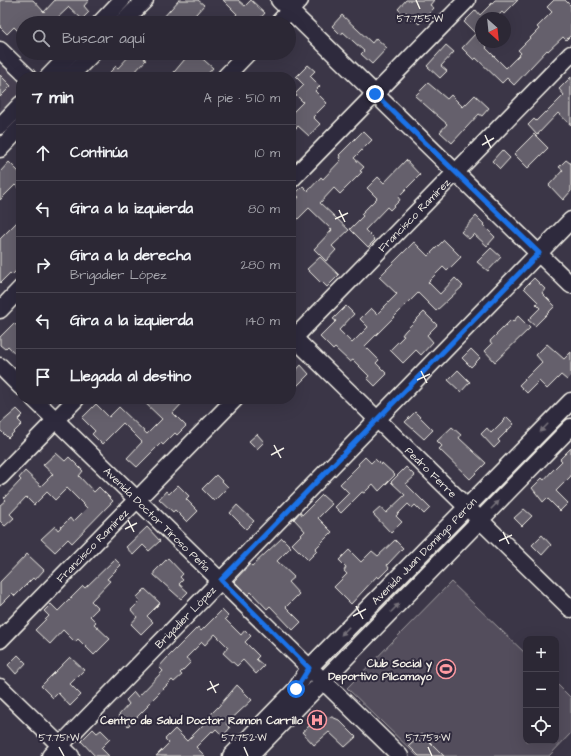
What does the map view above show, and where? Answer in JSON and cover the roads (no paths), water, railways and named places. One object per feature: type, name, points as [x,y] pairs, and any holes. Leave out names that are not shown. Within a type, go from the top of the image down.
[{"type":"street","points":[[107,16],[122,0]]},
{"type":"street","points":[[129,16],[145,0]]},
{"type":"street","points":[[296,175],[467,0]]},
{"type":"street","points":[[282,16],[290,3],[375,94],[571,285]]},
{"type":"street","points":[[0,50],[23,72]]},
{"type":"street","name":"Francisco Ramírez","points":[[296,334],[571,54]]},
{"type":"street","points":[[53,72],[64,60]]},
{"type":"street","points":[[74,72],[86,60]]},
{"type":"street","points":[[230,72],[241,60]]},
{"type":"street","points":[[0,126],[16,109]]},
{"type":"street","points":[[0,149],[16,132]]},
{"type":"street","name":"Brigadier López","points":[[60,753],[221,580],[571,220]]},
{"type":"street","points":[[0,310],[16,293]]},
{"type":"street","name":"Pedro Ferre","points":[[296,342],[571,609]]},
{"type":"street","points":[[0,366],[16,382]]},
{"type":"street","name":"Avenida Juan Domingo Perón","points":[[231,756],[296,689],[309,668],[571,401]]},
{"type":"street","name":"Avenida Doctor Tiroso Peña","points":[[39,404],[400,756]]},
{"type":"street","points":[[0,477],[71,404]]},
{"type":"street","name":"Francisco Ramírez","points":[[0,640],[230,404]]},
{"type":"street","name":"Avenida Juan Domingo Perón","points":[[250,756],[571,427]]},
{"type":"street","points":[[0,687],[60,753]]},
{"type":"place","name":"Club Social y Deportivo Pilcomayo","points":[[446,669]]},
{"type":"place","name":"Centro de Salud Doctor Ramon Carrillo","points":[[317,720]]}]
